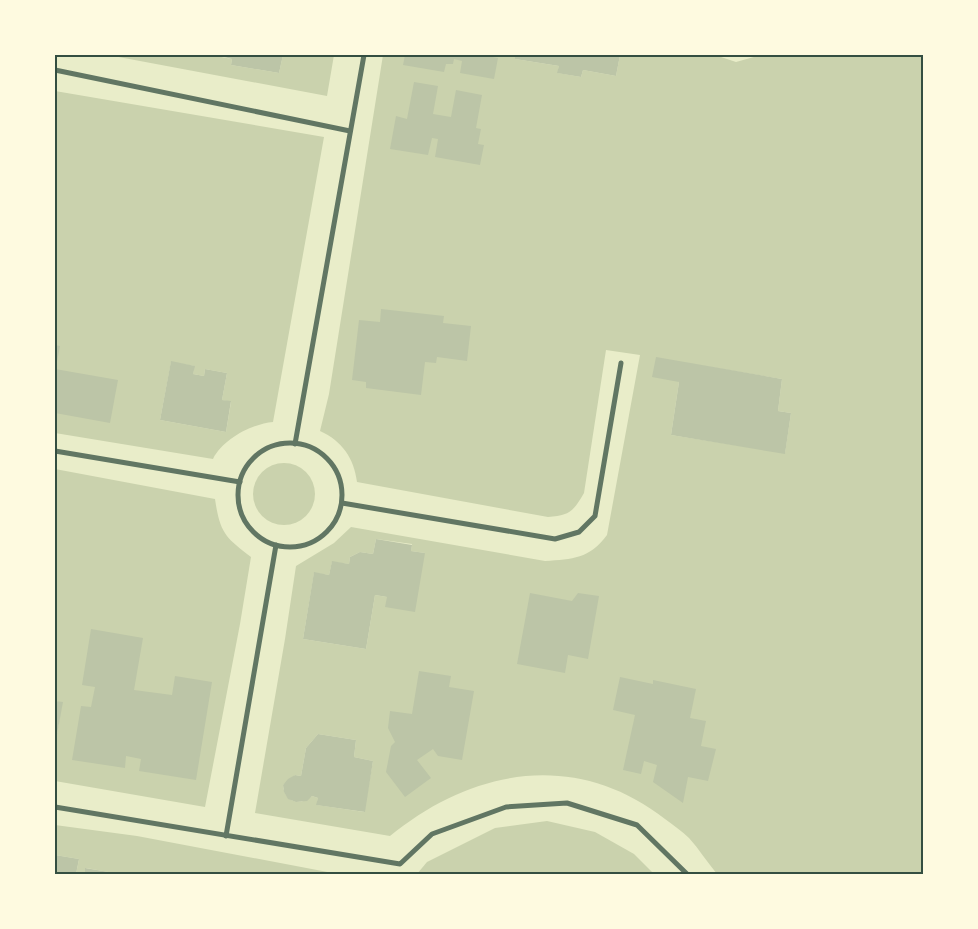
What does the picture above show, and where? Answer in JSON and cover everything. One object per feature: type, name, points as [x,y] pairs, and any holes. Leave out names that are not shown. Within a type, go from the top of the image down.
[{"type":"street","points":[[295,444],[364,55]]},
{"type":"street","points":[[55,70],[350,132]]},
{"type":"street","points":[[342,503],[555,539],[578,532],[596,516],[621,363]]},
{"type":"street","points":[[295,444],[311,448],[325,458],[336,470],[341,486],[342,503],[336,520],[325,533],[311,543],[294,547],[276,545],[261,539],[249,528],[241,514],[238,498],[240,482],[245,469],[254,458],[266,449],[280,445],[295,444]]},
{"type":"street","points":[[55,451],[240,482]]},
{"type":"street","points":[[226,836],[276,545]]},
{"type":"street","points":[[55,807],[400,864],[432,834],[506,807],[567,803],[637,825],[687,874]]},
{"type":"green space","points":[[108,55],[211,55],[232,59],[231,65],[279,73],[283,55],[334,55],[327,96]]},
{"type":"green space","points":[[383,55],[515,55],[515,59],[559,66],[558,73],[581,77],[583,70],[616,76],[620,55],[715,55],[736,62],[761,55],[923,55],[923,874],[717,874],[686,835],[631,797],[596,783],[561,776],[525,776],[490,783],[455,795],[422,813],[390,836],[255,813],[296,566],[334,543],[351,527],[545,561],[572,558],[594,549],[607,535],[640,355],[606,350],[584,493],[574,508],[566,514],[548,517],[357,482],[353,465],[346,451],[335,440],[320,431],[329,394]],"holes":[[[656,358],[782,379],[778,411],[791,413],[785,453],[671,435],[679,382]],[[376,539],[412,544],[411,551],[425,553],[387,597],[375,595],[366,649],[303,639],[314,573],[329,575],[332,562],[349,564],[350,557],[360,552],[373,554]],[[318,734],[356,740],[354,757],[373,761],[364,812],[317,805],[318,798],[312,796],[298,802],[289,799],[283,785],[295,775],[301,776],[306,748]]]},
{"type":"green space","points":[[55,91],[324,137],[273,422],[247,429],[224,445],[213,459],[55,433]],"holes":[[[171,362],[194,366],[193,374],[204,376],[205,369],[227,373],[222,400],[231,402],[226,432],[160,420]]]},
{"type":"green space","points":[[278,463],[290,463],[306,472],[313,482],[315,494],[313,506],[306,516],[290,525],[278,525],[267,520],[258,511],[253,500],[253,488],[258,477],[267,468]]},
{"type":"green space","points":[[55,469],[215,499],[219,520],[225,533],[251,557],[205,807],[55,781],[55,746],[62,703],[55,701],[55,654],[57,645],[55,644]]},
{"type":"green space","points":[[547,821],[595,832],[634,854],[654,874],[417,874],[427,862],[495,828]]},
{"type":"green space","points":[[55,825],[137,836],[338,874],[120,874],[86,868],[85,874],[76,874],[79,859],[55,855]]},
{"type":"building","points":[[216,55],[283,55],[279,73],[231,65],[232,59]]},
{"type":"building","points":[[405,55],[481,55],[498,58],[494,79],[460,73],[462,61],[454,59],[453,64],[446,64],[444,72],[403,65]]},
{"type":"building","points":[[515,55],[620,55],[616,76],[583,70],[581,77],[557,73],[559,66],[515,59]]},
{"type":"building","points":[[414,82],[438,86],[433,114],[451,117],[456,90],[482,95],[476,128],[481,129],[478,144],[484,145],[480,165],[435,157],[438,139],[432,138],[428,155],[390,149],[396,116],[407,119]]},
{"type":"building","points":[[381,309],[444,316],[443,323],[471,326],[467,361],[437,357],[436,363],[425,362],[421,395],[366,388],[366,382],[352,380],[359,320],[380,322]]},
{"type":"building","points":[[55,345],[60,346],[56,367],[55,367]]},
{"type":"building","points":[[656,357],[782,379],[778,411],[791,413],[785,454],[671,435],[679,382],[652,377]]},
{"type":"building","points":[[171,361],[195,366],[193,374],[204,376],[205,369],[227,373],[222,400],[231,401],[226,432],[160,420]]},
{"type":"building","points":[[55,369],[118,380],[110,423],[55,413]]},
{"type":"building","points":[[376,539],[412,545],[411,551],[425,553],[415,612],[385,607],[387,597],[375,595],[366,649],[303,639],[314,572],[329,575],[332,561],[349,564],[350,557],[360,552],[373,554]]},
{"type":"building","points":[[530,593],[572,601],[578,593],[599,596],[588,659],[568,655],[565,673],[517,664]]},
{"type":"building","points":[[91,629],[143,638],[134,690],[172,695],[175,676],[212,682],[196,780],[139,771],[141,759],[126,756],[125,768],[72,760],[81,706],[91,707],[95,687],[82,685]]},
{"type":"building","points":[[419,671],[451,676],[449,687],[474,691],[462,760],[438,756],[433,749],[417,760],[431,778],[405,797],[386,772],[391,746],[395,742],[388,728],[390,711],[412,714]]},
{"type":"building","points":[[620,677],[653,684],[653,680],[696,689],[690,718],[706,721],[701,746],[716,749],[708,781],[688,777],[683,803],[653,782],[657,765],[644,761],[641,774],[623,770],[635,715],[613,710]]},
{"type":"building","points":[[55,701],[63,702],[56,740],[55,740]]},
{"type":"building","points":[[318,734],[356,740],[354,757],[373,761],[365,812],[316,805],[318,798],[312,796],[307,801],[296,802],[288,799],[283,785],[295,775],[301,776],[306,748]]},
{"type":"building","points":[[55,855],[79,859],[76,874],[55,874]]},
{"type":"building","points":[[85,868],[115,873],[115,874],[85,874]]}]
